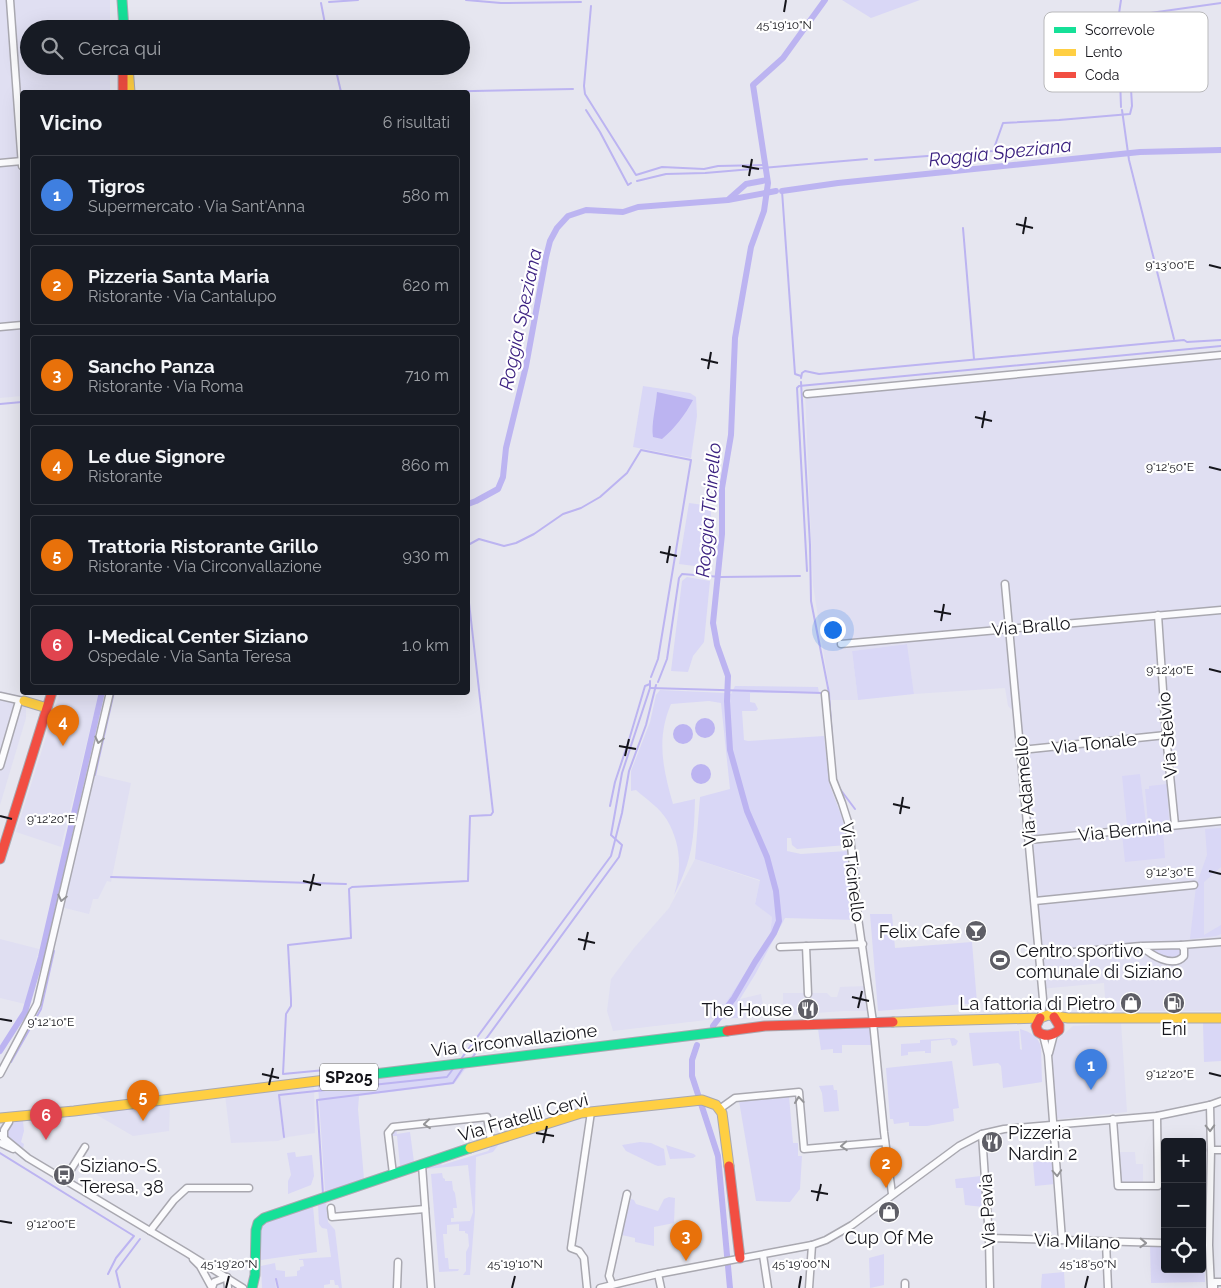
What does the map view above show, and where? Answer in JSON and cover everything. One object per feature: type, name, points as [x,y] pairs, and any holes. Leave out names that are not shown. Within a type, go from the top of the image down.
[{"type":"main road","points":[[122,0],[123,20]]},
{"type":"main road","points":[[122,75],[123,90]]},
{"type":"main road","points":[[129,75],[130,90]]},
{"type":"main road","points":[[0,859],[51,695]]},
{"type":"main road","points":[[22,701],[47,708]]},
{"type":"main road","points":[[1053,1016],[1058,1025],[1056,1033]]},
{"type":"main road","name":"SP205","points":[[1010,1019],[1053,1016],[1085,1018],[1221,1018]]},
{"type":"main road","points":[[1041,1017],[1037,1025],[1041,1034]]},
{"type":"main road","name":"SP205","points":[[1010,1019],[1049,1036],[1085,1018]]},
{"type":"main road","name":"Via Circonvallazione","points":[[23,1116],[732,1029],[874,1022],[1010,1019]]},
{"type":"main road","name":"Via Fratelli Cervi","points":[[252,1288],[255,1275],[256,1230],[262,1220],[491,1141],[581,1113],[702,1100],[715,1103],[721,1108]]},
{"type":"main road","points":[[721,1108],[724,1118],[734,1213],[736,1259]]},
{"type":"main road","name":"SP205","points":[[0,1118],[23,1116]]},
{"type":"main road","name":"SP205","points":[[4,1123],[23,1116]]},
{"type":"street","points":[[10,0],[20,134]]},
{"type":"street","points":[[0,163],[20,161]]},
{"type":"street","points":[[0,327],[20,325]]},
{"type":"street","points":[[807,394],[1221,354]]},
{"type":"street","name":"Via Adamello","points":[[1005,584],[1030,840],[1043,999]]},
{"type":"street","name":"Via Brallo","points":[[841,644],[1221,610]]},
{"type":"street","name":"Via Stelvio","points":[[1158,615],[1166,735],[1175,825]]},
{"type":"street","name":"Via Ticinello","points":[[825,694],[833,780],[849,825],[858,918],[874,1022],[885,1142],[892,1194]]},
{"type":"street","points":[[0,1074],[37,1004],[109,695]]},
{"type":"street","points":[[0,696],[22,701],[0,766]]},
{"type":"street","name":"Via Tonale","points":[[1021,750],[1166,735]]},
{"type":"street","name":"Via Bernina","points":[[1030,840],[1221,821]]},
{"type":"street","points":[[1035,901],[1194,884]]},
{"type":"street","points":[[1040,955],[1141,946],[1221,942]]},
{"type":"street","points":[[780,947],[863,944]]},
{"type":"street","points":[[1141,946],[1155,956],[1172,962],[1179,961],[1184,956],[1184,950],[1181,945]]},
{"type":"street","points":[[806,946],[808,994]]},
{"type":"street","points":[[1043,999],[1053,1016]]},
{"type":"street","points":[[1041,1017],[1043,999]]},
{"type":"street","points":[[1048,1055],[1056,1033]]},
{"type":"street","points":[[1041,1034],[1048,1055],[1062,1240]]},
{"type":"street","points":[[721,1108],[735,1098],[799,1092],[804,1149],[885,1142]]},
{"type":"street","points":[[600,1288],[658,1274],[812,1245],[826,1240],[852,1225],[959,1146],[982,1134],[1004,1129],[1157,1116],[1221,1101]]},
{"type":"street","points":[[1210,1105],[1211,1150],[1206,1244],[1212,1288]]},
{"type":"street","points":[[587,1288],[584,1258],[579,1250],[572,1248],[591,1112]]},
{"type":"street","points":[[1113,1119],[1118,1186],[1158,1186],[1157,1116]]},
{"type":"street","points":[[393,1174],[388,1133],[393,1127],[487,1118],[491,1141]]},
{"type":"street","points":[[4,1123],[1,1139],[243,1288]]},
{"type":"street","name":"Via Pavia","points":[[982,1134],[989,1238],[990,1288]]},
{"type":"street","points":[[65,1179],[85,1146]]},
{"type":"street","points":[[1211,1150],[1221,1150]]},
{"type":"street","points":[[422,1165],[430,1288]]},
{"type":"street","points":[[150,1230],[174,1200],[187,1188],[249,1188]]},
{"type":"street","points":[[612,1284],[610,1276],[627,1194]]},
{"type":"street","points":[[331,1208],[332,1217],[424,1209]]},
{"type":"street","name":"Via Milano","points":[[989,1238],[1161,1243]]},
{"type":"street","points":[[1106,1242],[1108,1288]]},
{"type":"street","points":[[809,1288],[812,1245]]},
{"type":"street","points":[[187,1252],[200,1266],[212,1288]]},
{"type":"street","points":[[763,1255],[768,1288]]},
{"type":"street","points":[[397,1288],[398,1262]]},
{"type":"street","points":[[658,1274],[661,1288]]},
{"type":"street","points":[[212,1288],[214,1282],[227,1277]]},
{"type":"street","points":[[227,1277],[228,1288]]},
{"type":"street","points":[[1212,1288],[1214,1282],[1221,1282]]},
{"type":"shaded area","points":[[0,0],[110,0],[110,20],[20,20],[20,75],[110,75],[110,90],[20,90],[20,396],[0,398]]},
{"type":"shaded area","points":[[842,0],[920,0],[871,18]]},
{"type":"shaded area","points":[[1221,351],[1221,1011],[1106,1011],[1104,983],[1040,989],[1013,711],[1008,706],[1005,688],[914,694],[906,644],[852,651],[858,700],[831,700],[813,585],[805,391]]},
{"type":"shaded area","points":[[643,386],[690,393],[696,397],[697,416],[691,458],[633,447]]},
{"type":"shaded area","points":[[657,392],[693,400],[687,411],[662,439],[653,437]]},
{"type":"shaded area","points":[[689,503],[711,506],[710,568],[679,564]]},
{"type":"shaded area","points":[[687,577],[710,581],[704,642],[693,656],[688,672],[671,671],[682,581]]},
{"type":"shaded area","points":[[907,644],[914,694],[858,700],[852,651]]},
{"type":"shaded area","points":[[735,686],[818,687],[819,693],[750,693],[750,702],[755,703],[758,709],[756,711],[742,711],[744,740],[824,736],[830,786],[843,820],[847,845],[797,849],[792,845],[791,838],[787,838],[787,851],[801,854],[847,851],[856,920],[785,918],[740,999],[738,1018],[715,1019],[770,935],[772,917],[755,904],[760,880],[695,859],[700,797],[730,789],[721,703],[709,701],[671,704],[666,717],[662,742],[666,779],[673,804],[695,799],[694,825],[689,859],[674,895],[677,885],[679,857],[672,829],[661,812],[653,804],[636,790],[631,791],[631,771],[650,722],[656,695],[660,690],[731,694]]},
{"type":"shaded area","points":[[0,691],[26,697],[26,718],[0,805]]},
{"type":"shaded area","points":[[59,695],[99,695],[61,847],[16,832]]},
{"type":"shaded area","points":[[705,718],[712,721],[715,728],[712,735],[705,738],[698,735],[695,728],[698,721]]},
{"type":"shaded area","points":[[683,724],[690,727],[693,734],[690,741],[683,744],[676,741],[673,734],[676,727]]},
{"type":"shaded area","points":[[701,764],[708,767],[711,774],[708,781],[701,784],[694,781],[691,774],[694,767]]},
{"type":"shaded area","points":[[93,774],[131,783],[111,882],[107,881],[98,899],[93,899],[89,914],[61,907]]},
{"type":"shaded area","points":[[1140,774],[1146,823],[1127,825],[1122,776]]},
{"type":"shaded area","points":[[1167,784],[1169,821],[1148,823],[1145,789],[1149,789],[1149,786]]},
{"type":"shaded area","points":[[1221,828],[1221,867],[1204,882],[1204,935],[1221,925],[1221,934],[1190,939],[1196,886],[1207,855],[1205,829]]},
{"type":"shaded area","points":[[1163,831],[1165,858],[1125,862],[1122,835]]},
{"type":"shaded area","points":[[695,859],[760,881],[755,903],[772,917],[770,935],[715,1019],[613,1031],[607,1011],[611,979],[634,948],[669,908]]},
{"type":"shaded area","points":[[870,914],[892,914],[895,948],[972,942],[977,1003],[878,1011]]},
{"type":"shaded area","points":[[0,939],[39,949],[25,1004],[0,998]]},
{"type":"shaded area","points":[[1176,948],[1182,952],[1181,955],[1174,959],[1154,953],[1151,950]]},
{"type":"shaded area","points":[[865,986],[871,1011],[843,1011],[740,1019],[740,999],[761,994],[764,1010],[783,1009],[783,993],[827,993],[831,997],[837,997],[840,987]]},
{"type":"shaded area","points":[[1121,1023],[1127,1112],[1057,1118],[1053,1071],[1053,1052],[1056,1041],[1073,1026]]},
{"type":"shaded area","points":[[1203,1023],[1221,1023],[1221,1061],[1204,1062]]},
{"type":"shaded area","points":[[869,1027],[872,1031],[873,1045],[842,1045],[842,1053],[833,1053],[833,1049],[821,1050],[818,1029]]},
{"type":"shaded area","points":[[1020,1029],[1034,1035],[1040,1044],[1042,1082],[1003,1088],[1001,1066],[998,1063],[973,1066],[969,1033],[1019,1031],[1020,1049],[1022,1050]]},
{"type":"shaded area","points":[[954,1038],[958,1041],[956,1045],[952,1046],[950,1039],[931,1041],[931,1053],[925,1053],[925,1051],[908,1052],[908,1055],[901,1056],[901,1044],[920,1043],[920,1040]]},
{"type":"shaded area","points":[[952,1061],[959,1108],[953,1109],[954,1121],[927,1126],[909,1126],[909,1122],[894,1124],[893,1119],[890,1119],[886,1068]]},
{"type":"shaded area","points":[[466,1068],[454,1084],[359,1096],[358,1109],[364,1179],[325,1192],[318,1085]]},
{"type":"shaded area","points":[[314,1085],[315,1133],[288,1137],[278,1141],[231,1143],[225,1095]]},
{"type":"shaded area","points":[[833,1085],[834,1090],[837,1090],[839,1111],[824,1112],[822,1093],[819,1086]]},
{"type":"shaded area","points":[[789,1096],[793,1143],[798,1143],[798,1156],[802,1156],[800,1189],[790,1202],[756,1201],[739,1101]]},
{"type":"shaded area","points":[[170,1103],[169,1131],[133,1136],[92,1112]]},
{"type":"shaded area","points":[[23,1121],[24,1131],[21,1142],[24,1144],[23,1149],[10,1141],[6,1136],[7,1128],[10,1124]]},
{"type":"shaded area","points":[[396,1129],[397,1134],[410,1132],[414,1162],[400,1166],[397,1136],[392,1136]]},
{"type":"shaded area","points":[[640,1142],[651,1143],[664,1149],[666,1165],[655,1165],[626,1151],[622,1145]]},
{"type":"shaded area","points":[[499,1144],[493,1152],[476,1157],[475,1212],[470,1275],[463,1275],[466,1271],[466,1252],[469,1246],[468,1234],[465,1231],[459,1231],[459,1224],[447,1225],[447,1234],[443,1234],[445,1258],[448,1258],[449,1269],[459,1269],[458,1271],[439,1272],[431,1174],[442,1173],[445,1181],[452,1181],[457,1208],[453,1208],[454,1218],[451,1218],[451,1222],[470,1221],[473,1212],[468,1165],[426,1169],[440,1163],[442,1165],[488,1151],[491,1147]]},
{"type":"shaded area","points":[[666,1145],[696,1156],[693,1158],[670,1159]]},
{"type":"shaded area","points":[[295,1152],[296,1157],[312,1155],[314,1176],[311,1185],[288,1194],[288,1181],[291,1175],[287,1153]]},
{"type":"shaded area","points":[[1118,1152],[1135,1152],[1136,1164],[1143,1164],[1143,1184],[1121,1184]]},
{"type":"shaded area","points":[[1053,1161],[1055,1184],[1035,1186],[1033,1162]]},
{"type":"shaded area","points":[[981,1176],[983,1207],[965,1205],[963,1188],[956,1188],[955,1179]]},
{"type":"shaded area","points":[[669,1197],[675,1198],[674,1223],[654,1227],[654,1246],[635,1242],[635,1238],[622,1235],[616,1265],[612,1264],[631,1199],[636,1204],[658,1211],[664,1199]]},
{"type":"shaded area","points":[[326,1202],[328,1222],[335,1230],[342,1288],[335,1285],[334,1280],[330,1280],[330,1284],[324,1285],[324,1288],[278,1288],[276,1278],[276,1288],[262,1288],[261,1266],[275,1263],[276,1270],[285,1271],[285,1277],[297,1276],[297,1271],[300,1270],[300,1267],[304,1266],[303,1260],[299,1259],[331,1257],[327,1229],[322,1228],[319,1224],[318,1204]]},
{"type":"shaded area","points":[[313,1206],[317,1252],[261,1260],[261,1229],[265,1223]]},
{"type":"shaded area","points":[[1150,1245],[1161,1245],[1161,1273],[1205,1273],[1205,1282],[1151,1283]]},
{"type":"shaded area","points":[[884,1254],[884,1285],[870,1288],[869,1258]]},
{"type":"shaded area","points":[[1064,1272],[1065,1288],[1041,1288],[1042,1274]]},
{"type":"waterway","points":[[329,2],[358,0]]},
{"type":"waterway","points":[[466,0],[501,3],[581,2]]},
{"type":"waterway","name":"Roggia Ticinello","points":[[713,1026],[734,998],[774,933],[779,921],[776,891],[767,857],[747,811],[730,750],[727,701],[728,676],[717,645],[713,623],[722,534],[722,488],[731,435],[735,338],[751,247],[764,211],[768,183],[753,85],[783,58],[825,0]]},
{"type":"waterway","points":[[1119,12],[1121,0]]},
{"type":"waterway","points":[[321,3],[324,20]]},
{"type":"waterway","points":[[1157,12],[1221,3]]},
{"type":"waterway","points":[[591,6],[584,86],[585,94],[636,175],[662,167],[704,169],[718,166],[764,165]]},
{"type":"waterway","points":[[337,75],[341,90]]},
{"type":"waterway","points":[[470,91],[573,89]]},
{"type":"waterway","points":[[1120,92],[1121,107]]},
{"type":"waterway","points":[[875,160],[993,151],[1003,123],[1130,114],[1132,106],[1131,92]]},
{"type":"waterway","points":[[586,110],[628,185],[631,183]]},
{"type":"waterway","points":[[1122,110],[1129,160],[1174,339]]},
{"type":"waterway","name":"Roggia Speziana","points":[[782,191],[838,183],[1140,152],[1221,150]]},
{"type":"waterway","points":[[637,181],[666,174],[705,173],[867,159]]},
{"type":"waterway","points":[[729,199],[746,184],[767,180]]},
{"type":"waterway","name":"Roggia Speziana","points":[[470,503],[498,489],[503,477],[506,448],[526,366],[546,257],[550,241],[557,228],[568,216],[586,210],[623,212],[638,207],[728,200],[776,191]]},
{"type":"waterway","points":[[782,191],[795,374],[801,376]]},
{"type":"waterway","points":[[963,228],[974,359]]},
{"type":"waterway","points":[[801,378],[802,373],[805,371],[819,374],[1184,340],[1187,342],[1221,340]]},
{"type":"waterway","points":[[807,571],[797,388],[799,386],[1221,346]]},
{"type":"waterway","points":[[801,382],[810,545],[811,601],[829,693],[827,693]]},
{"type":"waterway","points":[[0,404],[20,402]]},
{"type":"waterway","points":[[470,544],[479,539],[504,546],[516,543],[534,534],[563,514],[581,508],[600,497],[627,473],[641,450],[691,460],[658,659],[651,677]]},
{"type":"waterway","points":[[658,682],[667,659],[679,578],[682,574],[721,577],[800,576]]},
{"type":"waterway","points":[[330,1075],[325,1070],[283,1074],[286,1014],[291,1006],[288,945],[351,938],[349,889],[352,887],[468,881],[470,816],[491,815],[493,812],[470,611]]},
{"type":"waterway","points":[[472,1058],[619,857],[622,845],[611,835],[622,773],[650,688],[650,681]]},
{"type":"waterway","points":[[610,806],[615,782],[645,686],[650,684]]},
{"type":"waterway","points":[[461,1059],[611,856],[622,813],[629,771],[646,725],[656,685]]},
{"type":"waterway","points":[[650,688],[822,693]]},
{"type":"waterway","points":[[829,693],[832,738]]},
{"type":"waterway","name":"Roggia Speziana","points":[[0,1051],[25,1012],[41,957],[101,695]]},
{"type":"waterway","points":[[95,775],[113,695]]},
{"type":"waterway","points":[[840,789],[855,809]]},
{"type":"waterway","name":"Roggia Speziana","points":[[60,872],[64,873]]},
{"type":"waterway","points":[[111,877],[346,884]]},
{"type":"waterway","points":[[11,1062],[41,1009],[54,951]]},
{"type":"waterway","name":"Roggia Ticinello","points":[[697,1045],[692,1060],[692,1076],[718,1156],[730,1288]]},
{"type":"waterway","points":[[323,1194],[317,1100],[453,1083],[463,1068]]},
{"type":"waterway","points":[[284,1137],[279,1095],[447,1077],[453,1069]]},
{"type":"waterway","points":[[0,1153],[134,1236],[116,1258],[108,1274]]},
{"type":"waterway","points":[[120,1288],[116,1271],[140,1239]]},
{"type":"waterway","points":[[276,1279],[278,1288]]},
{"type":"traffic: fast","points":[[122,0],[123,20]]},
{"type":"traffic: fast","points":[[366,1075],[727,1031]]},
{"type":"traffic: fast","points":[[252,1288],[255,1275],[256,1230],[258,1223],[264,1218],[470,1148]]},
{"type":"traffic: slow","points":[[129,75],[130,90]]},
{"type":"traffic: slow","points":[[24,701],[47,708]]},
{"type":"traffic: slow","points":[[893,1022],[1040,1018],[1048,1015],[1068,1018],[1221,1018]]},
{"type":"traffic: slow","points":[[0,1118],[74,1111],[366,1075]]},
{"type":"traffic: slow","points":[[470,1148],[581,1113],[702,1100],[716,1105],[722,1113],[729,1166]]},
{"type":"traffic: jam","points":[[123,75],[123,90]]},
{"type":"traffic: jam","points":[[0,859],[51,695]]},
{"type":"traffic: jam","points":[[1040,1018],[1036,1026],[1038,1032],[1048,1035],[1054,1034],[1059,1030],[1059,1025],[1054,1017]]},
{"type":"traffic: jam","points":[[727,1031],[765,1026],[893,1022]]},
{"type":"traffic: jam","points":[[729,1166],[740,1258]]},
{"type":"place","name":"Le due Signore","points":[[63,746]]},
{"type":"place","name":"Felix Cafe","points":[[976,931]]},
{"type":"place","name":"Centro sportivo comunale di Siziano","points":[[1000,960]]},
{"type":"place","name":"La fattoria di Pietro","points":[[1131,1003]]},
{"type":"place","name":"Eni","points":[[1174,1003]]},
{"type":"place","name":"The House","points":[[808,1009]]},
{"type":"place","name":"Tigros","points":[[1091,1090]]},
{"type":"place","name":"Trattoria Ristorante Grillo","points":[[143,1121]]},
{"type":"place","name":"I-Medical Center Siziano","points":[[46,1140]]},
{"type":"place","name":"Pizzeria Nardin 2","points":[[992,1142]]},
{"type":"place","name":"Siziano-S. Teresa, 38","points":[[64,1175]]},
{"type":"place","name":"Pizzeria Santa Maria","points":[[886,1188]]},
{"type":"place","name":"Cup Of Me","points":[[889,1212]]},
{"type":"place","name":"Sancho Panza","points":[[686,1261]]}]
